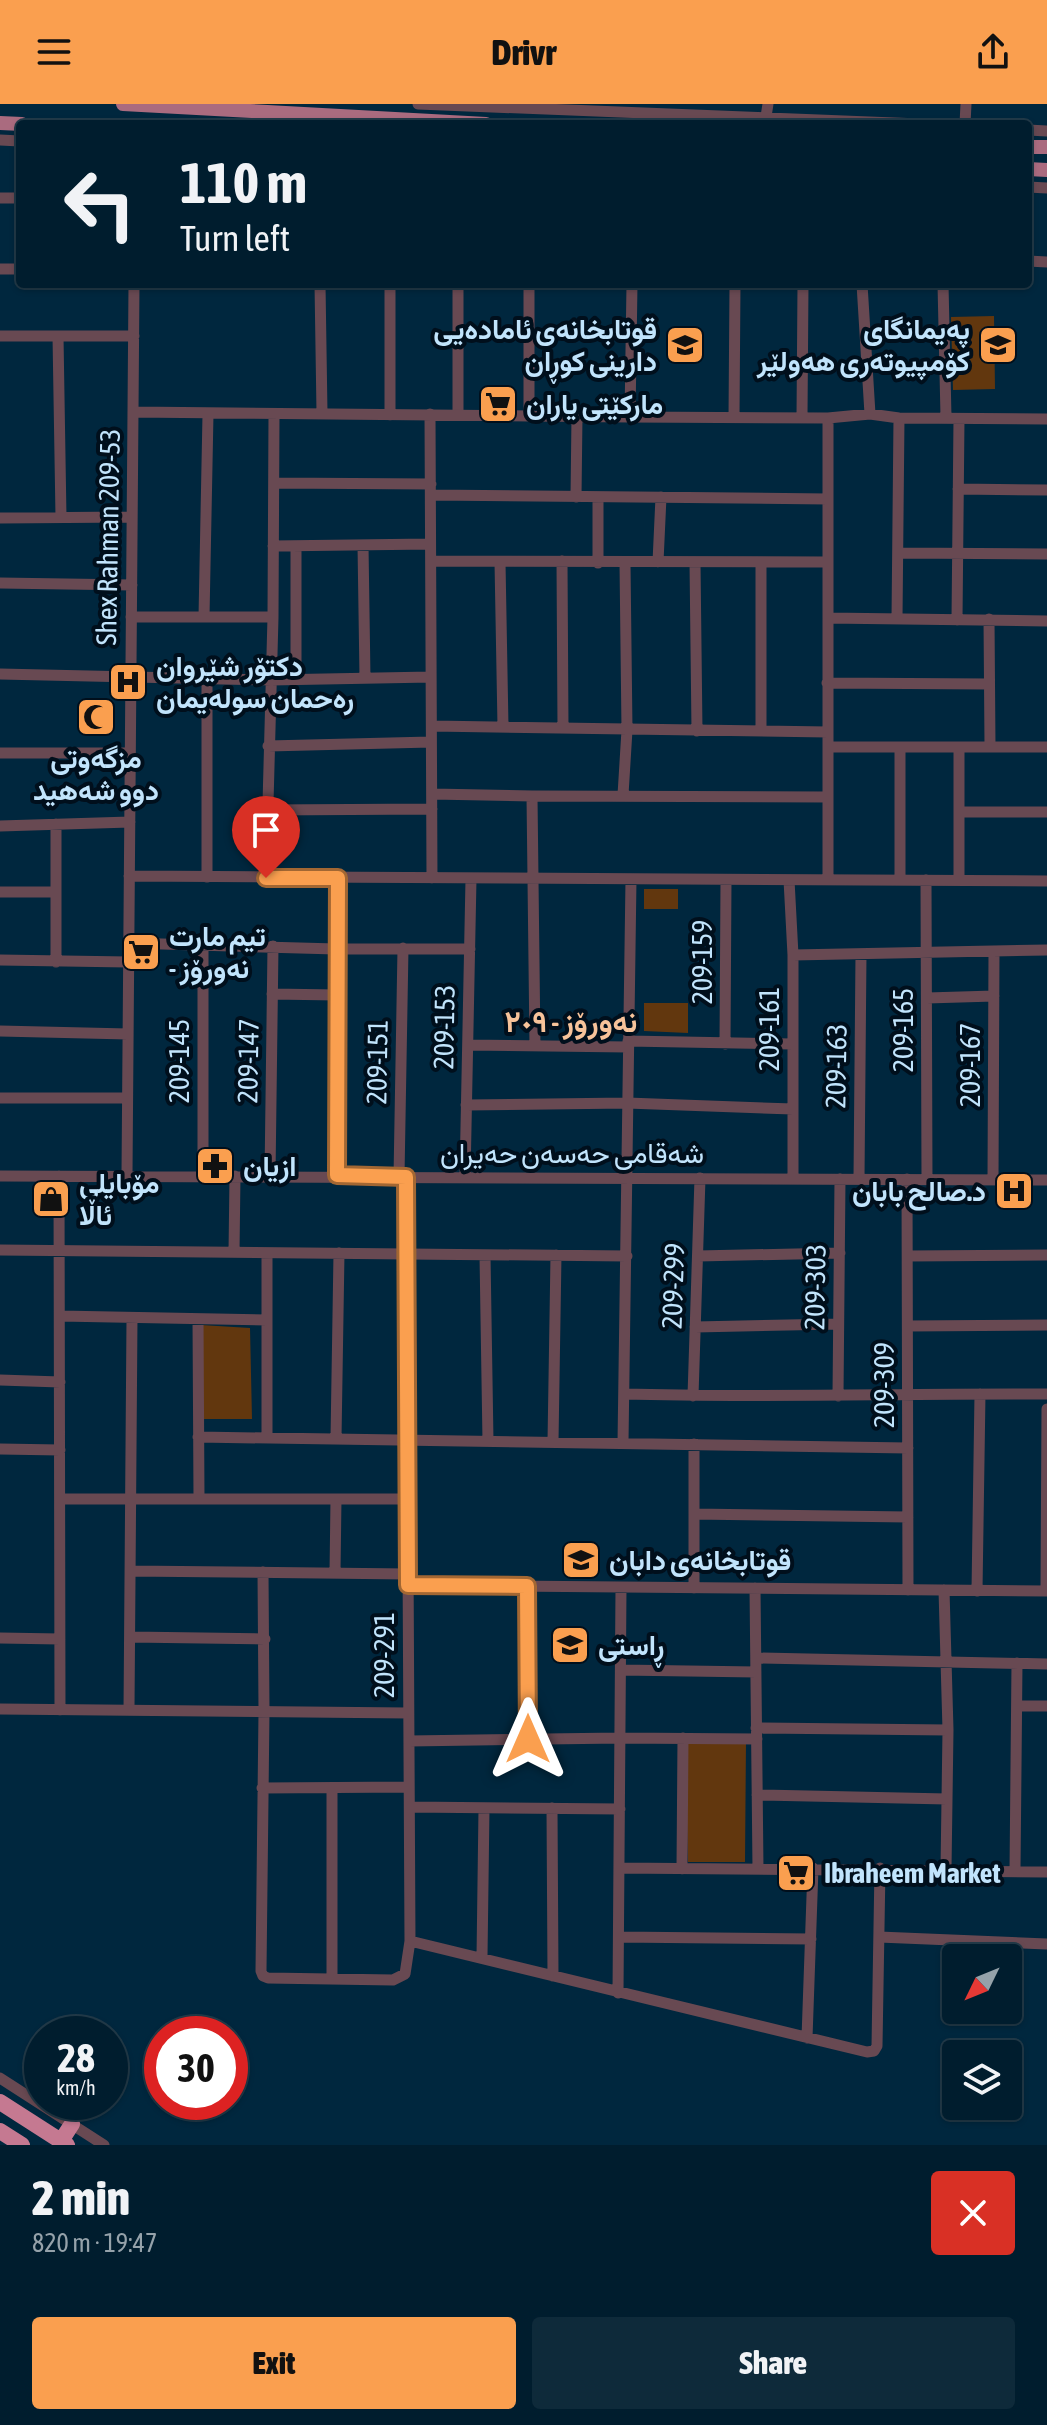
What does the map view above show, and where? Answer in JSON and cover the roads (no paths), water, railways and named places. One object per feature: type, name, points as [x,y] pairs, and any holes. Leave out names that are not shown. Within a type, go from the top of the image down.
[{"type":"highway","points":[[0,2102],[64,2143],[72,2124]]},
{"type":"highway","points":[[0,2131],[22,2145]]},
{"type":"main road","points":[[123,104],[316,110],[368,120]]},
{"type":"street","points":[[418,104],[581,108],[752,120]]},
{"type":"street","name":"Shex Rahman 209-53","points":[[127,1174],[134,288]]},
{"type":"street","points":[[320,288],[322,413]]},
{"type":"street","points":[[390,288],[390,415]]},
{"type":"street","points":[[458,288],[458,414]]},
{"type":"street","points":[[529,288],[529,416]]},
{"type":"street","points":[[630,417],[632,288]]},
{"type":"street","points":[[734,417],[735,288]]},
{"type":"street","points":[[802,417],[803,288]]},
{"type":"street","points":[[862,288],[870,414]]},
{"type":"street","points":[[943,288],[946,417]]},
{"type":"street","points":[[0,336],[134,336]]},
{"type":"street","points":[[58,336],[61,517]]},
{"type":"street","points":[[133,412],[828,418],[870,414],[899,418],[1047,419]]},
{"type":"street","points":[[204,617],[208,414]]},
{"type":"street","points":[[266,878],[273,617],[274,414]]},
{"type":"street","points":[[430,414],[432,878]]},
{"type":"street","points":[[576,497],[577,416]]},
{"type":"street","points":[[828,418],[828,880]]},
{"type":"street","points":[[897,619],[899,418]]},
{"type":"street","points":[[957,620],[959,419]]},
{"type":"street","points":[[274,483],[598,498],[828,499]]},
{"type":"street","points":[[958,489],[1047,490]]},
{"type":"street","points":[[658,562],[661,497]]},
{"type":"street","points":[[598,498],[598,563]]},
{"type":"street","points":[[0,518],[132,517]]},
{"type":"street","points":[[273,546],[430,544]]},
{"type":"street","points":[[363,545],[365,678]]},
{"type":"street","points":[[296,546],[296,678]]},
{"type":"street","points":[[899,553],[1047,554]]},
{"type":"street","points":[[431,561],[828,562]]},
{"type":"street","points":[[562,561],[563,728]]},
{"type":"street","points":[[500,562],[503,727]]},
{"type":"street","points":[[695,562],[697,731]]},
{"type":"street","points":[[761,562],[761,730]]},
{"type":"street","points":[[623,795],[627,730],[625,563]]},
{"type":"street","points":[[0,583],[132,585]]},
{"type":"street","points":[[131,617],[273,617]]},
{"type":"street","points":[[828,618],[1047,621]]},
{"type":"street","points":[[989,619],[990,746]]},
{"type":"street","points":[[0,674],[271,680],[431,677]]},
{"type":"street","points":[[207,679],[207,877]]},
{"type":"street","points":[[827,683],[989,684]]},
{"type":"street","points":[[432,726],[828,732]]},
{"type":"street","points":[[268,746],[431,742]]},
{"type":"street","points":[[828,747],[1047,747]]},
{"type":"street","points":[[900,747],[900,880]]},
{"type":"street","points":[[959,747],[959,880]]},
{"type":"street","points":[[0,753],[129,753]]},
{"type":"street","points":[[432,794],[828,797]]},
{"type":"street","points":[[532,796],[535,1046]]},
{"type":"street","points":[[268,810],[432,809]]},
{"type":"street","points":[[959,812],[1047,812]]},
{"type":"street","points":[[0,826],[130,822]]},
{"type":"street","points":[[56,824],[56,962]]},
{"type":"street","points":[[129,876],[1047,881]]},
{"type":"street","points":[[337,1175],[338,878]]},
{"type":"street","name":"209-153","points":[[465,1177],[471,879]]},
{"type":"street","points":[[623,1443],[631,879]]},
{"type":"street","name":"209-159","points":[[725,1044],[726,880]]},
{"type":"street","name":"209-161","points":[[789,880],[793,955],[793,1179]]},
{"type":"street","name":"209-165","points":[[926,880],[927,1179]]},
{"type":"street","points":[[0,892],[54,892]]},
{"type":"street","points":[[128,943],[470,949]]},
{"type":"street","name":"209-145","points":[[203,945],[203,1176]]},
{"type":"street","name":"209-147","points":[[270,1176],[273,946]]},
{"type":"street","name":"209-151","points":[[403,948],[403,1177]]},
{"type":"street","points":[[793,955],[1047,950]]},
{"type":"street","name":"209-167","points":[[993,1180],[994,951]]},
{"type":"street","name":"209-163","points":[[859,1179],[861,954]]},
{"type":"street","points":[[0,960],[128,962]]},
{"type":"street","points":[[272,994],[337,995]]},
{"type":"street","points":[[927,998],[994,996]]},
{"type":"street","points":[[0,1031],[128,1034]]},
{"type":"street","points":[[468,1045],[793,1044]]},
{"type":"street","points":[[0,1098],[127,1098]]},
{"type":"street","points":[[466,1105],[627,1103],[793,1109]]},
{"type":"street","name":"شەقامی حەسەن حەیران","points":[[0,1176],[127,1174],[1047,1180]]},
{"type":"street","points":[[59,1176],[60,1710]]},
{"type":"street","points":[[234,1252],[235,1176]]},
{"type":"street","name":"209-291","points":[[332,1979],[393,1980],[405,1974],[410,1941],[407,1254],[403,1177]]},
{"type":"street","name":"209-299","points":[[693,1396],[700,1178]]},
{"type":"street","name":"209-303","points":[[838,1396],[840,1179]]},
{"type":"street","name":"209-309","points":[[907,1179],[908,1590]]},
{"type":"street","points":[[0,1250],[627,1256]]},
{"type":"street","points":[[267,1253],[267,1438]]},
{"type":"street","points":[[336,1439],[339,1253]]},
{"type":"street","points":[[698,1256],[840,1253]]},
{"type":"street","points":[[485,1255],[488,1441]]},
{"type":"street","points":[[553,1442],[556,1255]]},
{"type":"street","points":[[908,1256],[1047,1255]]},
{"type":"street","points":[[60,1316],[267,1320]]},
{"type":"street","points":[[129,1710],[132,1318]]},
{"type":"street","points":[[198,1319],[199,1498]]},
{"type":"street","points":[[695,1327],[838,1324]]},
{"type":"street","points":[[908,1326],[1047,1325]]},
{"type":"street","points":[[0,1380],[60,1382]]},
{"type":"street","points":[[624,1394],[1047,1394]]},
{"type":"street","points":[[977,1591],[980,1394]]},
{"type":"street","points":[[130,1571],[335,1573],[527,1586],[1046,1591],[1047,1409]]},
{"type":"street","points":[[198,1437],[908,1448]]},
{"type":"street","points":[[694,1444],[694,1588]]},
{"type":"street","points":[[0,1449],[60,1450]]},
{"type":"street","points":[[60,1499],[408,1499]]},
{"type":"street","points":[[335,1573],[336,1499]]},
{"type":"street","points":[[694,1514],[908,1517]]},
{"type":"street","points":[[263,1572],[263,1976],[332,1979],[332,1788]]},
{"type":"street","points":[[527,1586],[528,1739]]},
{"type":"street","points":[[618,1993],[621,1588]]},
{"type":"street","points":[[755,1588],[758,1869]]},
{"type":"street","points":[[944,1590],[948,1730],[946,1869]]},
{"type":"street","points":[[130,1637],[265,1639]]},
{"type":"street","points":[[0,1638],[60,1639]]},
{"type":"street","points":[[756,1658],[1047,1664]]},
{"type":"street","points":[[1015,1871],[1017,1663]]},
{"type":"street","points":[[621,1670],[756,1672]]},
{"type":"street","points":[[1017,1706],[1047,1706]]},
{"type":"street","points":[[0,1709],[408,1713]]},
{"type":"street","points":[[409,1741],[683,1738],[948,1730]]},
{"type":"street","points":[[682,1869],[683,1738]]},
{"type":"street","points":[[262,1788],[409,1787]]},
{"type":"street","points":[[757,1795],[947,1799]]},
{"type":"street","points":[[410,1807],[620,1809]]},
{"type":"street","points":[[482,1957],[484,1808]]},
{"type":"street","points":[[552,1808],[553,1976]]},
{"type":"street","points":[[619,1868],[880,1868],[1047,1872]]},
{"type":"street","points":[[807,2038],[813,1868]]},
{"type":"street","points":[[410,1941],[807,2038],[874,2051],[877,2046],[880,1868]]},
{"type":"street","points":[[619,1937],[811,1939]]},
{"type":"street","points":[[879,1937],[1047,1944]]},
{"type":"street","points":[[0,2078],[104,2145]]},
{"type":"place","name":"قوتابخانەی ئامادەیی دارینی کوڕان","points":[[685,345]]},
{"type":"place","name":"پەیمانگای کۆمپیوتەری هەولێر","points":[[998,345]]},
{"type":"place","name":"مارکێتی یاران","points":[[498,404]]},
{"type":"place","name":"دکتۆر شێروان رەحمان سولەیمان","points":[[128,682]]},
{"type":"place","name":"مزگەوتی دوو شەهید","points":[[96,717]]},
{"type":"place","name":"تیم مارت - نەورۆز","points":[[141,952]]},
{"type":"place","name":"ازيان","points":[[215,1166]]},
{"type":"place","name":"د.صالح بابان","points":[[1014,1191]]},
{"type":"place","name":"مۆبایلی ئاڵا","points":[[51,1199]]},
{"type":"place","name":"قوتابخانەی دابان","points":[[581,1560]]},
{"type":"place","name":"ڕاستی","points":[[570,1645]]},
{"type":"place","name":"Ibraheem Market","points":[[796,1873]]},
{"type":"district","name":"نەورۆز - ٢٠٩","points":[[571,1021]]}]
